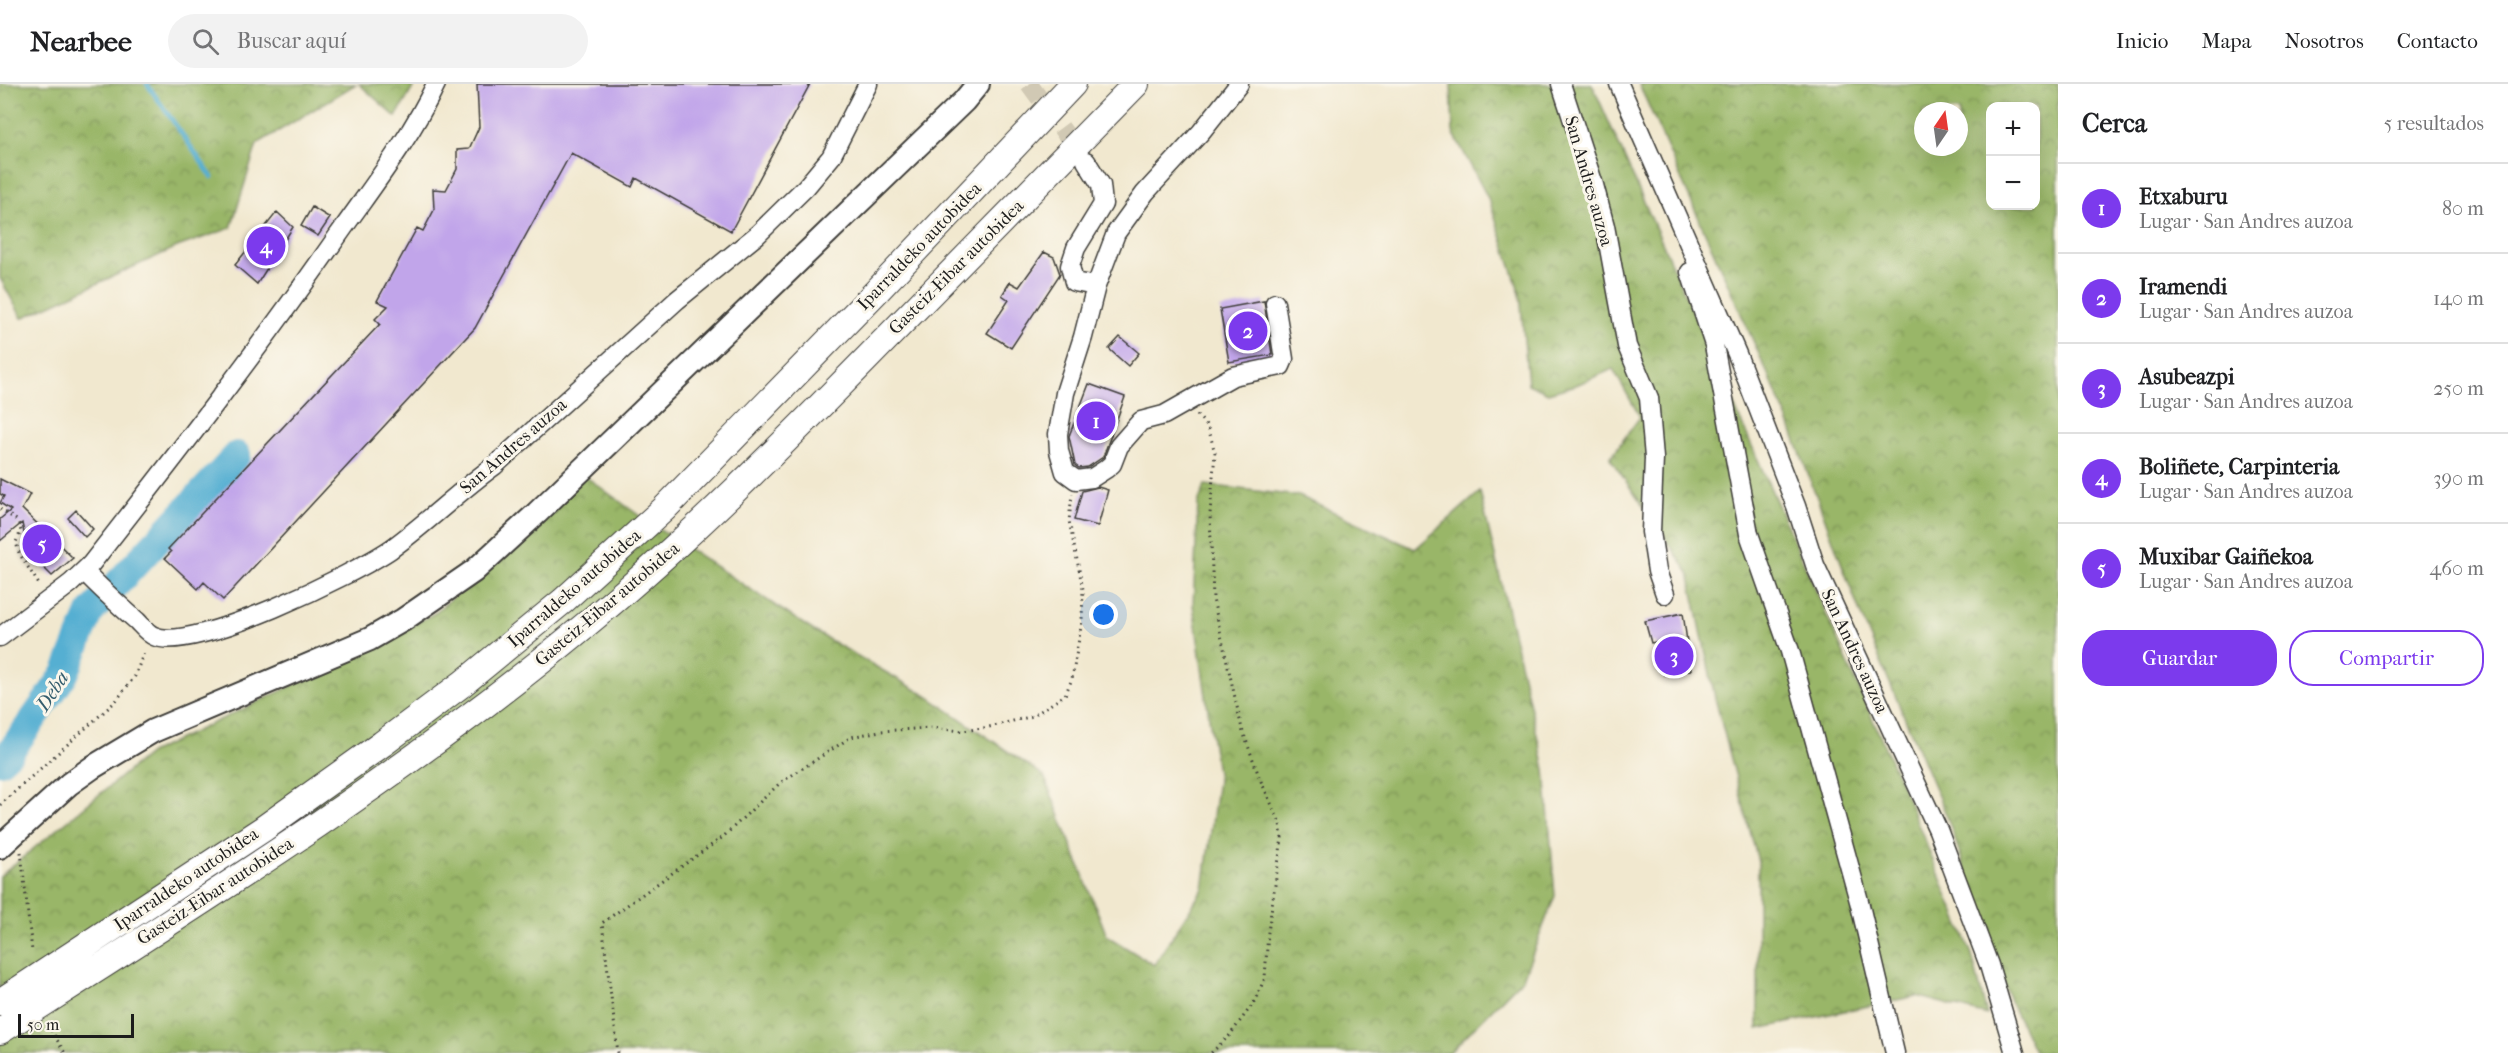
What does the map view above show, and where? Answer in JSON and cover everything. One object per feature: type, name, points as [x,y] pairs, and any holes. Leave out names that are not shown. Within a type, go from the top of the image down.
[{"type":"highway","name":"Iparraldeko autobidea","points":[[0,1002],[263,829],[462,684],[563,601],[664,509],[875,293],[1073,84]]},
{"type":"highway","name":"Gasteiz-Eibar autobidea","points":[[0,1031],[304,833],[402,766],[584,627],[694,529],[813,415],[1136,84]]},
{"type":"main road","points":[[0,847],[85,772],[153,731],[370,639],[404,620],[474,571],[546,505],[896,167],[964,101],[978,84]]},
{"type":"street","points":[[0,637],[84,571],[171,462],[284,311],[403,141],[424,109],[436,84]]},
{"type":"street","name":"San Andres auzoa","points":[[84,571],[154,636],[175,639],[207,632],[253,617],[346,574],[389,550],[427,521],[461,489],[494,466],[677,300],[758,235],[806,187],[831,157],[868,84]]},
{"type":"street","points":[[1239,84],[1200,132],[1145,193],[1116,233],[1096,286],[1065,393],[1058,434],[1059,451],[1065,472],[1076,480],[1092,478],[1112,464],[1119,446],[1142,421],[1164,415],[1233,376],[1281,366],[1284,359],[1275,303]]},
{"type":"street","name":"San Andres auzoa","points":[[1561,84],[1605,226],[1627,346],[1649,398],[1654,458],[1651,532],[1653,554],[1665,594]]},
{"type":"street","name":"San Andres auzoa","points":[[1618,84],[1752,392],[1815,565],[1953,867],[1989,965],[2015,1053]]},
{"type":"street","points":[[1086,161],[1101,185],[1103,204],[1076,248],[1070,266],[1074,282],[1096,286]]},
{"type":"street","name":"San Andres auzoa","points":[[1692,251],[1690,270],[1714,345],[1749,534],[1790,651],[1859,901],[1895,1053]]},
{"type":"path","points":[[1186,404],[1208,427],[1215,453],[1210,514],[1214,599],[1242,729],[1260,779],[1280,823],[1282,838],[1268,932],[1265,978],[1253,1004],[1229,1036],[1211,1053]]},
{"type":"path","points":[[618,1053],[602,922],[723,837],[780,783],[851,737],[880,730],[931,728],[963,731],[989,727],[1032,716],[1065,695],[1072,679],[1082,621],[1083,590],[1069,521],[1071,496],[1076,480]]},
{"type":"path","points":[[0,509],[18,522],[21,531],[16,542],[20,553],[40,585],[52,598]]},
{"type":"path","points":[[17,830],[26,876],[32,951]]},
{"type":"path","points":[[47,1020],[65,1053]]},
{"type":"green space","points":[[0,84],[356,84],[257,144],[231,228],[177,247],[22,318],[0,278]]},
{"type":"green space","points":[[359,84],[415,84],[396,117]]},
{"type":"green space","points":[[1451,84],[1592,84],[1903,788],[1971,952],[1987,1015],[1916,996],[1758,1029],[1758,861],[1715,698],[1689,573],[1610,458],[1640,417],[1613,369],[1576,385],[1548,393],[1528,384],[1520,294],[1490,202],[1453,132]]},
{"type":"green space","points":[[1639,84],[2058,84],[2058,1053],[2035,1053],[2010,1001],[1948,819],[1862,618],[1786,415]]},
{"type":"green space","points":[[570,465],[648,522],[814,631],[927,696],[1044,776],[1107,936],[1154,965],[1203,889],[1218,780],[1193,605],[1198,503],[1205,485],[1299,496],[1415,549],[1480,492],[1545,769],[1555,896],[1523,978],[1449,1053],[0,1053],[0,876],[150,753],[344,661],[433,614],[506,553]]},
{"type":"building","points":[[477,84],[810,84],[731,231],[636,178],[632,187],[571,153],[475,328],[223,600],[204,582],[198,589],[165,558],[171,552],[168,549],[380,324],[375,319],[388,306],[377,301],[417,228],[423,231],[434,210],[433,189],[446,190],[457,169],[457,150],[469,149],[479,127]]},
{"type":"building","points":[[312,207],[330,218],[318,236],[301,226]]},
{"type":"building","points":[[277,212],[293,227],[257,284],[235,265]]},
{"type":"building","points":[[1044,252],[1054,257],[1060,274],[1011,348],[987,333],[1009,300],[1002,295],[1010,282],[1019,287]]},
{"type":"building","points":[[1264,301],[1272,355],[1229,362],[1220,309]]},
{"type":"building","points":[[1120,337],[1139,353],[1128,366],[1109,349]]},
{"type":"building","points":[[1089,384],[1125,397],[1103,457],[1088,467],[1079,468],[1075,465],[1069,436]]},
{"type":"building","points":[[0,479],[30,494],[22,509],[73,558],[52,576],[28,552],[22,523],[0,541],[0,519],[11,510],[0,503],[4,496],[0,494]]},
{"type":"building","points":[[1098,487],[1108,490],[1098,526],[1074,520],[1082,491]]},
{"type":"building","points":[[76,510],[93,529],[85,537],[68,518]]},
{"type":"building","points":[[1683,613],[1691,670],[1664,675],[1656,642],[1651,643],[1645,621]]},
{"type":"waterway","points":[[147,84],[212,177]]},
{"type":"waterway","name":"Deba","points":[[0,761],[10,752],[65,674],[90,613],[237,455]]},
{"type":"tunnel","points":[[1029,84],[1081,155]]},
{"type":"place","name":"Boliñete, Carpinteria","points":[[266,246]]},
{"type":"place","name":"Iramendi","points":[[1248,331]]},
{"type":"place","name":"Etxaburu","points":[[1096,421]]},
{"type":"place","name":"Muxibar Gaiñekoa","points":[[42,544]]},
{"type":"place","name":"Asubeazpi","points":[[1674,656]]}]
